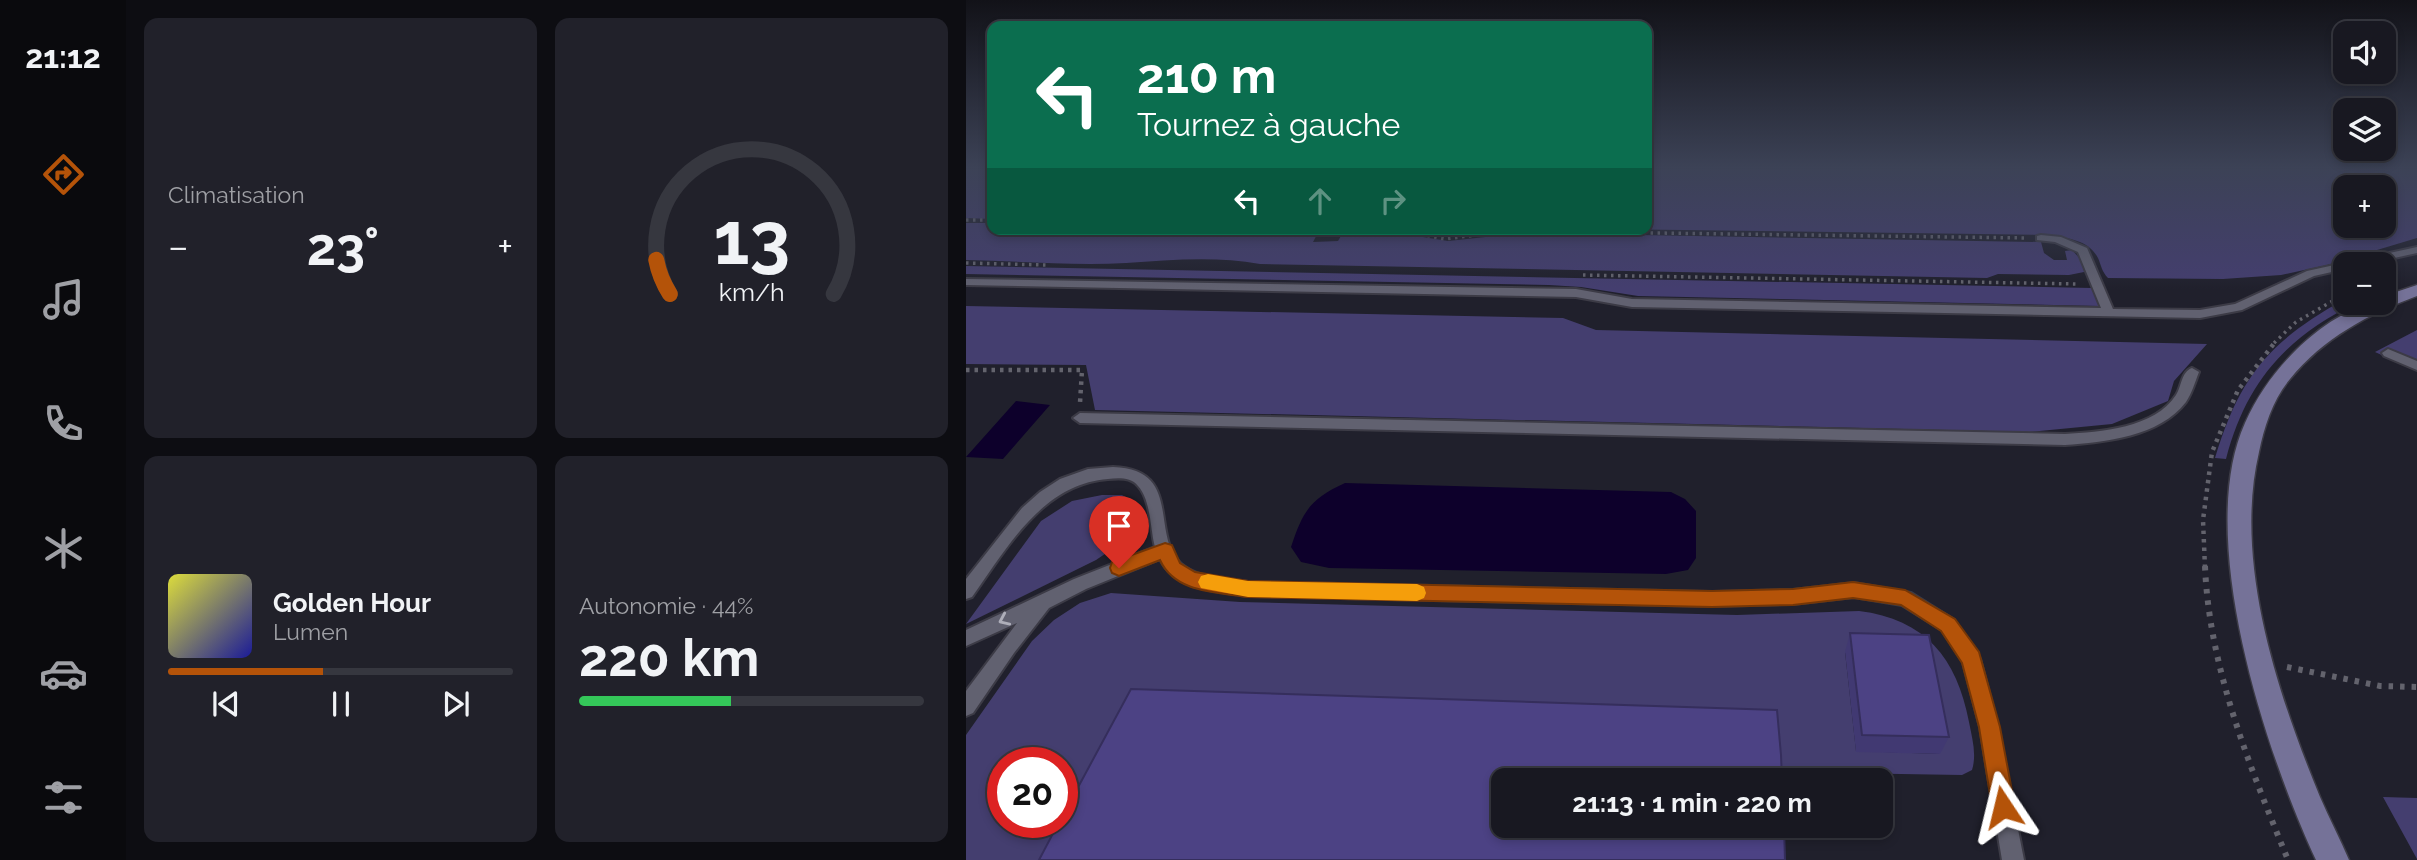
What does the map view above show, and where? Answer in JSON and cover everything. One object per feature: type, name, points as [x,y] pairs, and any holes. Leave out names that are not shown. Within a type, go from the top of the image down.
[{"type":"main road","points":[[2396,297],[2417,290]]},
{"type":"main road","points":[[2333,860],[2285,744],[2259,661],[2244,600],[2237,510],[2240,475],[2249,435],[2268,395],[2295,360],[2314,342],[2357,315]]},
{"type":"lane","points":[[2041,238],[2057,239],[2083,250],[2109,313]]},
{"type":"lane","points":[[2396,255],[2417,250]]},
{"type":"lane","points":[[966,282],[1576,293],[1632,303],[2200,314],[2238,307],[2311,273],[2333,268]]},
{"type":"lane","points":[[2388,353],[2417,366]]},
{"type":"lane","points":[[1080,418],[2048,440],[2101,438],[2143,426],[2180,401],[2192,372]]},
{"type":"lane","points":[[966,592],[1027,514],[1062,484],[1082,476],[1104,472],[1129,474],[1145,482],[1151,494],[1165,550],[1174,569],[1191,579],[1248,589],[1712,599],[1793,597],[1853,590],[1905,598],[1948,625],[1971,659],[1989,727],[2013,860]]},
{"type":"lane","points":[[966,638],[1080,584],[1165,550]]},
{"type":"lane","points":[[966,707],[1043,603]]},
{"type":"path","points":[[966,220],[987,220]]},
{"type":"path","points":[[1652,232],[2041,238]]},
{"type":"path","points":[[1424,235],[1445,239],[1473,235]]},
{"type":"path","points":[[966,370],[1082,370],[1080,418]]},
{"type":"path","points":[[2259,661],[2380,686],[2417,687]]},
{"type":"shaded area","points":[[966,209],[987,209],[987,219],[966,218]]},
{"type":"shaded area","points":[[1652,209],[2333,209],[2333,238],[2396,238],[2396,209],[2417,209],[2417,238],[2370,252],[2333,252],[2333,263],[2281,275],[2223,279],[2108,278],[2094,252],[2078,241],[2052,235],[1652,230]]},
{"type":"shaded area","points":[[966,223],[987,223],[987,235],[1317,235],[1313,242],[1338,241],[1342,235],[1410,235],[1448,241],[1504,235],[1638,235],[2041,242],[2044,253],[2054,260],[2067,260],[2065,251],[2072,250],[2083,262],[2084,272],[2069,275],[1998,274],[1987,278],[1260,264],[1210,259],[1087,264],[966,260]]},
{"type":"shaded area","points":[[966,266],[2092,288],[2099,306],[1638,296],[1549,285],[966,274]]},
{"type":"shaded area","points":[[966,306],[1563,318],[1596,330],[2207,344],[2174,381],[2168,401],[2112,424],[2030,432],[1095,410],[1086,365],[966,364]]},
{"type":"shaded area","points":[[2333,306],[2335,315],[2289,348],[2257,385],[2234,432],[2226,459],[2215,458],[2235,404],[2247,382],[2277,346]]},
{"type":"shaded area","points":[[2417,330],[2417,371],[2375,352]]},
{"type":"shaded area","points":[[1016,401],[1050,405],[1003,459],[966,457]]},
{"type":"shaded area","points":[[1345,483],[1671,492],[1685,499],[1696,511],[1696,558],[1688,570],[1666,574],[1329,568],[1301,562],[1291,547],[1304,515],[1323,495]]},
{"type":"shaded area","points":[[1102,495],[1122,495],[1138,504],[1139,521],[1127,539],[1096,560],[966,624],[1041,521],[1072,501]]},
{"type":"shaded area","points":[[1111,593],[1240,602],[1737,615],[1859,611],[1882,615],[1920,633],[1946,661],[1964,699],[1973,740],[1973,764],[1972,770],[1962,775],[1893,774],[1893,768],[1778,768],[1774,728],[1561,768],[1491,768],[1491,781],[1070,860],[966,860],[966,735],[1032,641],[1054,620],[1080,603]],"holes":[[[1845,652],[1939,754],[1856,751]]]},
{"type":"shaded area","points":[[2383,797],[2417,798],[2417,859]]},
{"type":"building","points":[[1850,633],[1929,635],[1949,737],[1862,735]]},
{"type":"building","points":[[1131,689],[1777,710],[1782,768],[1491,768],[1491,838],[1784,838],[1785,860],[1039,860],[1051,838],[1078,838],[1078,787]]},
{"type":"slow traffic","points":[[1208,582],[1248,589],[1417,593]]},
{"type":"route","points":[[1119,568],[1165,550],[1174,569],[1191,579],[1248,589],[1712,599],[1793,597],[1853,590],[1905,598],[1948,625],[1971,659],[1989,727],[2003,807]]}]
